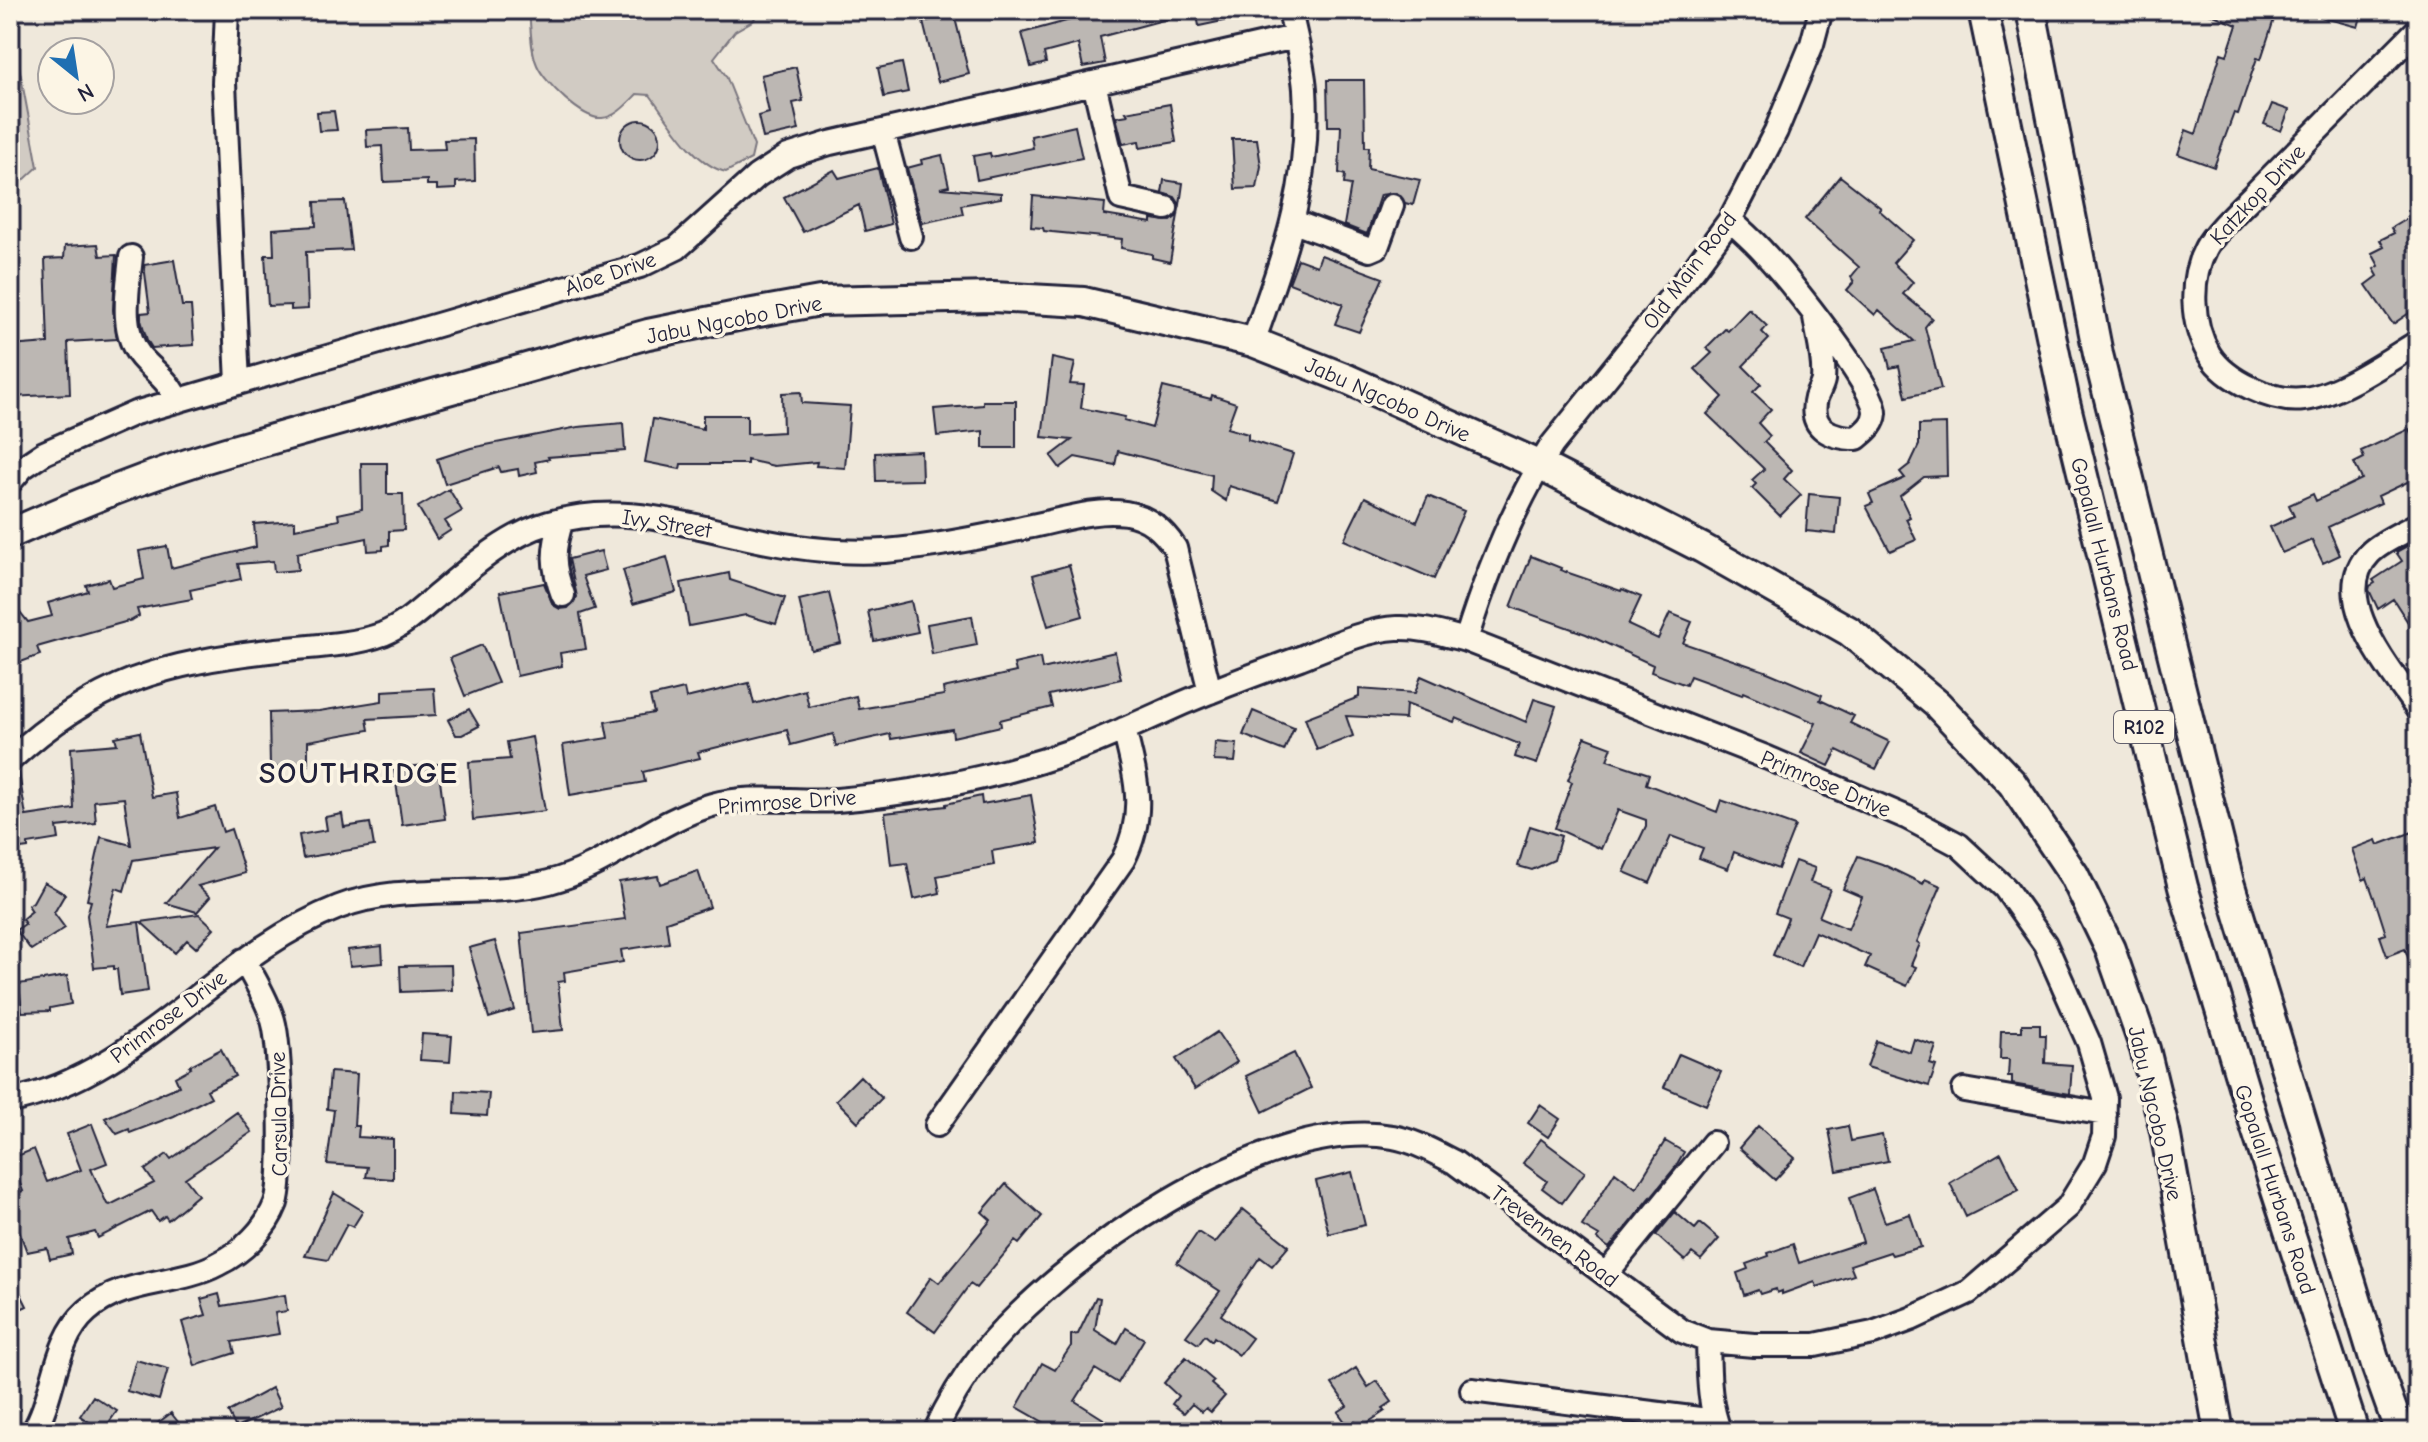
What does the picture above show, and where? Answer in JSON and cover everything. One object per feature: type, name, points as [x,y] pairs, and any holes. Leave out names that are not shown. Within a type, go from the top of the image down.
[{"type":"main road","name":"Gopalall Hurbans Road","points":[[1983,10],[2065,402],[2183,887],[2254,1122],[2354,1432]]},
{"type":"main road","name":"Gopalall Hurbans Road","points":[[2031,10],[2098,354],[2225,867],[2372,1353],[2400,1432]]},
{"type":"main road","name":"Jabu Ngcobo Drive","points":[[10,534],[103,492],[226,452],[648,334],[820,301],[993,297],[1084,302],[1253,342],[1347,379],[1539,465],[1702,548],[1849,631],[1937,704],[2012,783],[2074,875],[2110,949],[2145,1049],[2165,1131],[2219,1432]]},
{"type":"street","points":[[227,10],[224,83],[238,383]]},
{"type":"street","points":[[1253,342],[1294,222],[1305,142],[1305,87],[1290,10]]},
{"type":"street","name":"Old Main Road","points":[[1539,465],[1730,220],[1776,131],[1812,44],[1821,10]]},
{"type":"street","name":"Katzkop Drive","points":[[2418,29],[2215,237],[2206,248],[2192,295],[2199,327],[2210,355],[2233,377],[2270,397],[2305,399],[2337,388],[2418,342]]},
{"type":"street","name":"Aloe Drive","points":[[10,482],[23,467],[44,453],[135,413],[640,266],[677,248],[757,176],[788,156],[883,131],[1295,37]]},
{"type":"street","points":[[1094,83],[1120,196],[1166,208]]},
{"type":"street","points":[[883,131],[911,237]]},
{"type":"street","points":[[1294,222],[1370,250],[1377,247],[1392,206]]},
{"type":"street","points":[[1730,220],[1766,255],[1834,339],[1869,393],[1875,413],[1870,427],[1857,438],[1838,438],[1824,431],[1817,416],[1815,401],[1823,382],[1815,317]]},
{"type":"street","points":[[131,257],[127,316],[130,333],[135,348],[169,384],[177,401]]},
{"type":"street","points":[[1466,640],[1481,590],[1506,530],[1539,465]]},
{"type":"street","name":"Ivy Street","points":[[10,760],[69,711],[148,674],[224,656],[379,635],[413,617],[491,552],[520,534],[562,520],[595,514],[645,514],[754,539],[815,549],[881,551],[954,543],[1098,512],[1128,513],[1163,528],[1175,548],[1210,692]]},
{"type":"street","points":[[562,520],[554,545],[554,558],[563,595]]},
{"type":"street","points":[[2418,524],[2371,551],[2358,569],[2354,597],[2362,624],[2418,710]]},
{"type":"street","name":"Primrose Drive","points":[[10,1101],[55,1089],[96,1070],[273,939],[357,901],[549,882],[595,864],[708,806],[758,798],[834,800],[997,775],[1078,749],[1210,692],[1339,643],[1393,628],[1426,629],[1466,640],[1768,758],[1908,818],[1959,845],[2005,888],[2045,944],[2089,1043]]},
{"type":"street","points":[[937,1125],[1123,860],[1134,839],[1138,820],[1137,795],[1124,729]]},
{"type":"street","name":"Carsula Drive","points":[[33,1432],[64,1344],[84,1313],[109,1295],[205,1271],[220,1264],[260,1231],[276,1202],[280,1164],[275,1030],[267,1005],[244,960]]},
{"type":"street","name":"Trevennen Road","points":[[935,1432],[958,1388],[982,1354],[1018,1316],[1087,1254],[1138,1219],[1212,1177],[1286,1149],[1326,1138],[1391,1137],[1420,1144],[1454,1162],[1682,1331],[1708,1341],[1815,1345],[1873,1333],[1969,1292],[2068,1207],[2095,1163],[2104,1136],[2105,1098],[2089,1043]]},
{"type":"street","points":[[1964,1090],[2105,1114]]},
{"type":"street","points":[[1606,1274],[1713,1143]]},
{"type":"street","points":[[1472,1390],[1718,1427],[1708,1341]]},
{"type":"shaded area","points":[[529,10],[757,10],[754,20],[735,31],[714,58],[726,76],[754,146],[751,159],[726,172],[714,168],[683,140],[650,95],[637,94],[617,113],[602,118],[575,107],[556,90],[537,65]]},
{"type":"shaded area","points":[[10,18],[38,167],[10,193]]},
{"type":"building","points":[[1095,10],[1182,10],[1182,15],[1100,37],[1105,63],[1083,67],[1078,44],[1044,53],[1046,63],[1031,67],[1022,33],[1074,19],[1073,14]]},
{"type":"building","points":[[1196,10],[1241,10],[1242,17],[1199,26]]},
{"type":"building","points":[[2202,10],[2277,10],[2261,59],[2257,58],[2238,114],[2234,113],[2214,167],[2178,154],[2186,130],[2196,134],[2221,53],[2227,55],[2237,25]]},
{"type":"building","points":[[2313,10],[2363,10],[2358,27],[2313,15]]},
{"type":"building","points":[[954,14],[969,74],[938,82],[923,22]]},
{"type":"building","points":[[902,63],[908,92],[884,97],[878,68]]},
{"type":"building","points":[[796,67],[803,101],[793,103],[799,130],[763,138],[758,116],[769,113],[761,75]]},
{"type":"building","points":[[1327,80],[1364,80],[1368,169],[1420,180],[1413,205],[1405,203],[1396,193],[1380,195],[1367,234],[1344,225],[1351,185],[1344,184],[1345,175],[1339,173],[1341,126],[1328,126]]},
{"type":"building","points":[[1170,104],[1176,142],[1140,148],[1139,141],[1123,144],[1116,117],[1128,115],[1126,112]]},
{"type":"building","points":[[2272,104],[2289,110],[2281,131],[2264,124]]},
{"type":"building","points":[[334,111],[337,130],[319,131],[317,112]]},
{"type":"building","points":[[640,120],[654,126],[660,140],[654,154],[640,160],[626,154],[620,140],[626,126]]},
{"type":"building","points":[[1075,126],[1082,158],[977,180],[973,156],[990,153],[991,157],[1033,148],[1031,136]]},
{"type":"building","points":[[408,128],[409,150],[445,149],[444,140],[474,139],[475,181],[456,182],[456,189],[437,190],[437,185],[427,185],[427,180],[384,182],[382,146],[367,147],[366,130]]},
{"type":"building","points":[[1232,139],[1257,139],[1261,166],[1257,188],[1235,189]]},
{"type":"building","points":[[942,155],[949,186],[940,188],[1001,193],[1001,198],[961,205],[963,214],[922,223],[907,168],[922,164],[921,160]]},
{"type":"building","points":[[878,168],[891,224],[865,231],[859,205],[803,232],[784,197],[834,170],[839,178]]},
{"type":"building","points":[[1840,176],[1881,208],[1879,210],[1913,240],[1893,263],[1913,282],[1903,294],[1932,318],[1925,327],[1941,389],[1906,397],[1899,366],[1890,368],[1885,348],[1914,341],[1879,310],[1875,315],[1847,290],[1854,282],[1851,277],[1859,267],[1805,219]]},
{"type":"building","points":[[1164,180],[1183,183],[1180,205],[1175,197],[1162,193]]},
{"type":"building","points":[[1033,196],[1105,203],[1104,215],[1152,223],[1152,219],[1171,221],[1178,215],[1170,262],[1152,258],[1152,254],[1121,248],[1122,239],[1031,227]]},
{"type":"building","points":[[345,201],[351,250],[306,252],[308,309],[291,310],[291,305],[268,306],[265,255],[274,255],[273,229],[316,226],[315,202]]},
{"type":"building","points":[[2418,212],[2418,307],[2393,324],[2366,285],[2378,276],[2374,269],[2379,266],[2372,253],[2384,247],[2380,240],[2394,233],[2391,228]]},
{"type":"building","points":[[98,244],[100,256],[116,255],[113,310],[117,339],[68,342],[70,394],[10,397],[10,346],[48,343],[45,259],[64,258],[65,246]]},
{"type":"building","points":[[1321,255],[1383,278],[1359,332],[1335,324],[1343,304],[1289,283],[1298,259],[1317,266]]},
{"type":"building","points":[[174,260],[182,306],[191,306],[194,345],[152,348],[141,320],[141,313],[150,312],[144,265]]},
{"type":"building","points":[[1749,309],[1767,326],[1762,332],[1769,339],[1743,366],[1761,384],[1753,392],[1771,409],[1758,423],[1770,436],[1764,442],[1792,470],[1784,479],[1801,495],[1780,516],[1752,488],[1756,484],[1752,480],[1764,469],[1707,414],[1723,397],[1695,369],[1712,353],[1706,348]]},
{"type":"building","points":[[1052,358],[1075,363],[1070,384],[1084,385],[1081,408],[1125,417],[1124,420],[1152,428],[1163,387],[1211,399],[1212,395],[1236,403],[1227,428],[1248,434],[1248,440],[1293,454],[1278,501],[1229,486],[1226,501],[1211,491],[1212,475],[1118,451],[1115,465],[1075,457],[1060,468],[1051,456],[1072,440],[1042,437]]},
{"type":"building","points":[[801,392],[802,403],[850,406],[845,468],[816,466],[817,462],[774,466],[747,460],[747,464],[681,464],[680,469],[645,462],[653,419],[703,429],[703,415],[747,415],[747,434],[783,432],[782,393]]},
{"type":"building","points":[[983,401],[1016,401],[1016,448],[983,448],[983,431],[937,436],[934,409],[983,405]]},
{"type":"building","points":[[623,423],[625,451],[548,457],[535,462],[537,472],[519,476],[518,469],[501,472],[499,467],[445,484],[437,459],[471,448],[578,427]]},
{"type":"building","points":[[1946,424],[1947,476],[1924,477],[1900,496],[1916,540],[1890,551],[1866,506],[1873,503],[1869,494],[1905,478],[1900,472],[1910,464],[1919,445],[1919,425]]},
{"type":"building","points":[[2409,429],[2418,447],[2418,477],[2378,496],[2381,503],[2328,527],[2340,555],[2323,563],[2312,540],[2282,553],[2270,527],[2294,516],[2289,505],[2313,494],[2316,501],[2362,479],[2354,463],[2364,458],[2361,451]]},
{"type":"building","points":[[921,451],[922,480],[876,481],[875,453]]},
{"type":"building","points":[[361,463],[387,463],[387,494],[403,494],[404,530],[389,531],[389,545],[383,546],[383,550],[368,551],[367,538],[297,553],[298,570],[274,572],[273,561],[238,564],[241,579],[190,590],[192,599],[137,609],[139,616],[132,620],[37,647],[40,655],[10,666],[10,599],[28,622],[52,616],[48,603],[88,591],[86,585],[109,579],[112,587],[144,579],[139,551],[167,546],[171,568],[256,547],[254,524],[295,521],[295,529],[339,520],[338,514],[362,509]]},
{"type":"building","points":[[449,489],[462,511],[445,521],[451,530],[437,539],[418,507]]},
{"type":"building","points":[[1809,494],[1839,497],[1836,534],[1806,531]]},
{"type":"building","points":[[1428,496],[1464,511],[1434,579],[1344,540],[1365,497],[1417,522]]},
{"type":"building","points":[[2418,540],[2418,638],[2393,599],[2378,609],[2369,590],[2375,583],[2373,580],[2402,561],[2396,552]]},
{"type":"building","points":[[601,551],[606,570],[583,576],[595,609],[580,614],[586,649],[560,653],[562,666],[517,676],[500,592],[544,583],[553,605],[560,609],[568,608],[577,597],[569,559]]},
{"type":"building","points":[[1531,556],[1560,570],[1641,597],[1628,625],[1658,639],[1670,613],[1692,622],[1683,643],[1765,671],[1822,695],[1820,700],[1854,716],[1850,723],[1890,742],[1876,769],[1837,750],[1829,766],[1801,753],[1816,723],[1743,692],[1742,695],[1690,676],[1686,685],[1651,672],[1653,665],[1586,634],[1511,607]]},
{"type":"building","points":[[667,557],[676,592],[633,604],[623,570]]},
{"type":"building","points":[[1069,565],[1083,616],[1048,626],[1033,575]]},
{"type":"building","points":[[729,573],[730,580],[785,598],[776,624],[746,615],[689,626],[681,583]]},
{"type":"building","points":[[829,593],[841,643],[811,650],[799,600]]},
{"type":"building","points":[[911,601],[918,632],[874,641],[868,611]]},
{"type":"building","points":[[972,616],[977,645],[932,654],[927,624]]},
{"type":"building","points":[[482,645],[498,683],[465,696],[450,658]]},
{"type":"building","points":[[1115,652],[1121,679],[1049,695],[1052,707],[1000,720],[1001,726],[953,737],[952,729],[891,739],[890,734],[836,746],[833,734],[791,745],[787,730],[698,752],[700,758],[643,772],[645,782],[570,795],[563,745],[608,738],[605,722],[654,713],[650,697],[684,689],[686,698],[749,683],[754,704],[805,690],[809,707],[856,696],[859,709],[944,695],[943,688],[1016,672],[1014,664],[1040,658],[1042,669]]},
{"type":"building","points":[[1421,676],[1526,722],[1534,699],[1556,706],[1537,764],[1515,757],[1519,744],[1456,718],[1454,722],[1406,704],[1405,719],[1346,716],[1353,736],[1317,750],[1305,718],[1359,697],[1359,689],[1415,693]]},
{"type":"building","points":[[434,688],[436,715],[367,719],[369,730],[308,741],[308,766],[270,767],[269,713],[319,711],[382,701],[382,691]]},
{"type":"building","points":[[469,709],[479,726],[456,735],[448,720]]},
{"type":"building","points":[[1253,711],[1294,728],[1284,751],[1243,735]]},
{"type":"building","points":[[140,732],[152,797],[176,793],[180,818],[215,807],[223,832],[231,829],[245,873],[198,886],[210,897],[197,912],[166,903],[214,848],[133,860],[124,891],[116,888],[106,926],[139,922],[148,991],[120,995],[117,969],[114,966],[94,968],[87,915],[91,901],[87,900],[101,837],[131,845],[124,798],[94,801],[96,823],[57,827],[59,839],[13,850],[10,774],[19,773],[26,816],[74,809],[71,748],[117,744],[115,737]]},
{"type":"building","points":[[532,737],[545,811],[473,820],[469,762],[510,759],[507,742]]},
{"type":"building","points":[[1585,737],[1612,747],[1607,760],[1649,774],[1646,784],[1717,812],[1721,800],[1795,826],[1778,869],[1734,852],[1728,869],[1699,858],[1703,848],[1671,836],[1650,883],[1624,872],[1646,820],[1618,810],[1601,849],[1555,828],[1572,782],[1568,780]]},
{"type":"building","points":[[1215,742],[1237,744],[1235,762],[1214,761]]},
{"type":"building","points":[[438,764],[445,819],[402,825],[394,768]]},
{"type":"building","points":[[1031,795],[1039,843],[992,851],[994,865],[937,876],[940,893],[914,899],[907,863],[891,865],[885,813],[946,806],[981,796],[982,804]]},
{"type":"building","points":[[342,814],[344,827],[370,823],[374,846],[303,858],[299,835],[327,830],[325,817]]},
{"type":"building","points":[[1530,826],[1561,836],[1554,860],[1532,870],[1518,866]]},
{"type":"building","points":[[2418,830],[2418,859],[2413,861],[2418,874],[2416,980],[2405,949],[2387,956],[2380,936],[2386,934],[2378,909],[2352,849],[2376,840],[2378,845]]},
{"type":"building","points":[[1858,856],[1923,884],[1925,879],[1941,886],[1917,942],[1920,944],[1911,965],[1916,967],[1907,986],[1865,967],[1870,956],[1815,932],[1800,967],[1773,955],[1788,918],[1775,913],[1795,861],[1815,868],[1810,882],[1830,889],[1819,917],[1848,929],[1862,897],[1843,889]]},
{"type":"building","points":[[698,871],[710,907],[666,922],[669,943],[621,950],[623,962],[564,972],[565,981],[558,982],[563,1030],[531,1033],[521,933],[625,919],[619,882],[658,876],[660,884]]},
{"type":"building","points":[[44,882],[65,894],[54,913],[65,928],[31,950],[16,930],[25,924],[22,919],[32,911],[28,905]]},
{"type":"building","points":[[199,914],[214,928],[196,948],[187,940],[175,953],[141,922]]},
{"type":"building","points":[[495,941],[515,1010],[489,1018],[469,948]]},
{"type":"building","points":[[382,946],[383,963],[350,966],[348,950]]},
{"type":"building","points":[[451,965],[452,990],[401,992],[400,966]]},
{"type":"building","points":[[67,976],[71,1004],[50,1008],[50,1011],[22,1012],[19,984]]},
{"type":"building","points":[[2022,1024],[2040,1024],[2040,1035],[2046,1035],[2045,1063],[2072,1065],[2070,1094],[2012,1084],[2012,1076],[2008,1076],[2009,1059],[2000,1059],[2001,1031],[2022,1031]]},
{"type":"building","points":[[1217,1032],[1237,1062],[1195,1089],[1176,1059]]},
{"type":"building","points":[[422,1034],[452,1036],[450,1062],[420,1060]]},
{"type":"building","points":[[1914,1039],[1936,1046],[1930,1064],[1936,1066],[1929,1086],[1867,1067],[1876,1041],[1910,1052]]},
{"type":"building","points":[[221,1049],[235,1076],[207,1090],[211,1097],[130,1133],[129,1129],[117,1134],[105,1118],[179,1086],[175,1077]]},
{"type":"building","points":[[1294,1053],[1311,1088],[1263,1112],[1246,1076]]},
{"type":"building","points":[[1679,1054],[1721,1072],[1706,1105],[1664,1087]]},
{"type":"building","points":[[330,1072],[357,1074],[354,1126],[359,1126],[358,1137],[393,1139],[393,1179],[366,1177],[368,1167],[327,1164],[334,1110],[327,1109]]},
{"type":"building","points":[[860,1076],[882,1098],[858,1122],[836,1100]]},
{"type":"building","points":[[456,1091],[489,1093],[487,1116],[455,1114]]},
{"type":"building","points":[[1540,1105],[1560,1119],[1548,1137],[1528,1123]]},
{"type":"building","points":[[237,1112],[252,1132],[185,1178],[198,1195],[168,1220],[165,1216],[158,1221],[151,1211],[98,1238],[95,1232],[69,1239],[72,1254],[50,1259],[47,1248],[27,1252],[13,1215],[10,1216],[10,1195],[23,1191],[12,1164],[19,1161],[17,1156],[34,1149],[47,1182],[81,1170],[67,1134],[92,1124],[107,1163],[91,1169],[110,1205],[154,1183],[145,1170],[167,1154],[171,1159]]},
{"type":"building","points":[[1758,1126],[1795,1158],[1775,1180],[1739,1148]]},
{"type":"building","points":[[1848,1126],[1851,1141],[1882,1135],[1888,1161],[1837,1171],[1829,1130]]},
{"type":"building","points":[[1541,1139],[1585,1172],[1562,1203],[1542,1188],[1547,1181],[1523,1163]]},
{"type":"building","points":[[1665,1141],[1684,1152],[1674,1169],[1609,1248],[1597,1239],[1599,1236],[1582,1226],[1615,1172],[1636,1188]]},
{"type":"building","points":[[2001,1153],[2019,1190],[1966,1217],[1950,1183]]},
{"type":"building","points":[[1352,1172],[1365,1225],[1329,1234],[1316,1181]]},
{"type":"building","points":[[1006,1184],[1042,1216],[1019,1244],[1015,1241],[976,1288],[970,1284],[935,1332],[907,1312],[931,1277],[939,1283],[991,1220],[982,1212]]},
{"type":"building","points":[[1873,1189],[1885,1222],[1910,1214],[1921,1247],[1892,1255],[1890,1252],[1850,1265],[1854,1275],[1817,1287],[1815,1282],[1782,1294],[1782,1291],[1777,1293],[1776,1289],[1744,1295],[1737,1273],[1748,1269],[1746,1264],[1769,1256],[1768,1253],[1793,1244],[1799,1263],[1863,1242],[1849,1198]]},
{"type":"building","points":[[334,1193],[363,1211],[353,1227],[347,1224],[328,1260],[305,1256]]},
{"type":"building","points":[[1243,1209],[1289,1246],[1272,1266],[1260,1257],[1221,1315],[1252,1338],[1239,1355],[1214,1337],[1212,1341],[1205,1335],[1198,1344],[1186,1336],[1220,1291],[1177,1263],[1198,1232],[1215,1243]]},
{"type":"building","points":[[1675,1212],[1695,1229],[1700,1223],[1719,1239],[1701,1260],[1692,1253],[1685,1261],[1656,1235]]},
{"type":"building","points":[[10,1272],[27,1306],[10,1314]]},
{"type":"building","points":[[219,1294],[222,1306],[285,1295],[287,1311],[275,1313],[279,1334],[232,1342],[235,1353],[195,1366],[182,1322],[206,1315],[201,1299]]},
{"type":"building","points":[[1096,1297],[1100,1298],[1095,1330],[1117,1344],[1126,1328],[1144,1339],[1118,1383],[1095,1369],[1075,1401],[1124,1432],[1061,1432],[1017,1407],[1042,1363],[1055,1370],[1071,1346],[1071,1335],[1078,1334]]},
{"type":"building","points":[[1186,1357],[1214,1381],[1211,1384],[1225,1396],[1211,1412],[1206,1408],[1202,1412],[1192,1404],[1184,1413],[1172,1404],[1178,1396],[1164,1383]]},
{"type":"building","points":[[136,1360],[168,1369],[159,1400],[127,1391]]},
{"type":"building","points":[[1356,1368],[1368,1387],[1377,1381],[1392,1402],[1383,1408],[1385,1411],[1360,1428],[1355,1422],[1348,1426],[1338,1412],[1347,1406],[1332,1384]]},
{"type":"building","points":[[272,1388],[281,1407],[236,1428],[228,1412]]},
{"type":"building","points":[[93,1396],[117,1411],[103,1431],[80,1416]]},
{"type":"building","points":[[171,1413],[186,1432],[146,1432]]},
{"type":"district","name":"SOUTHRIDGE","points":[[359,773]]}]
